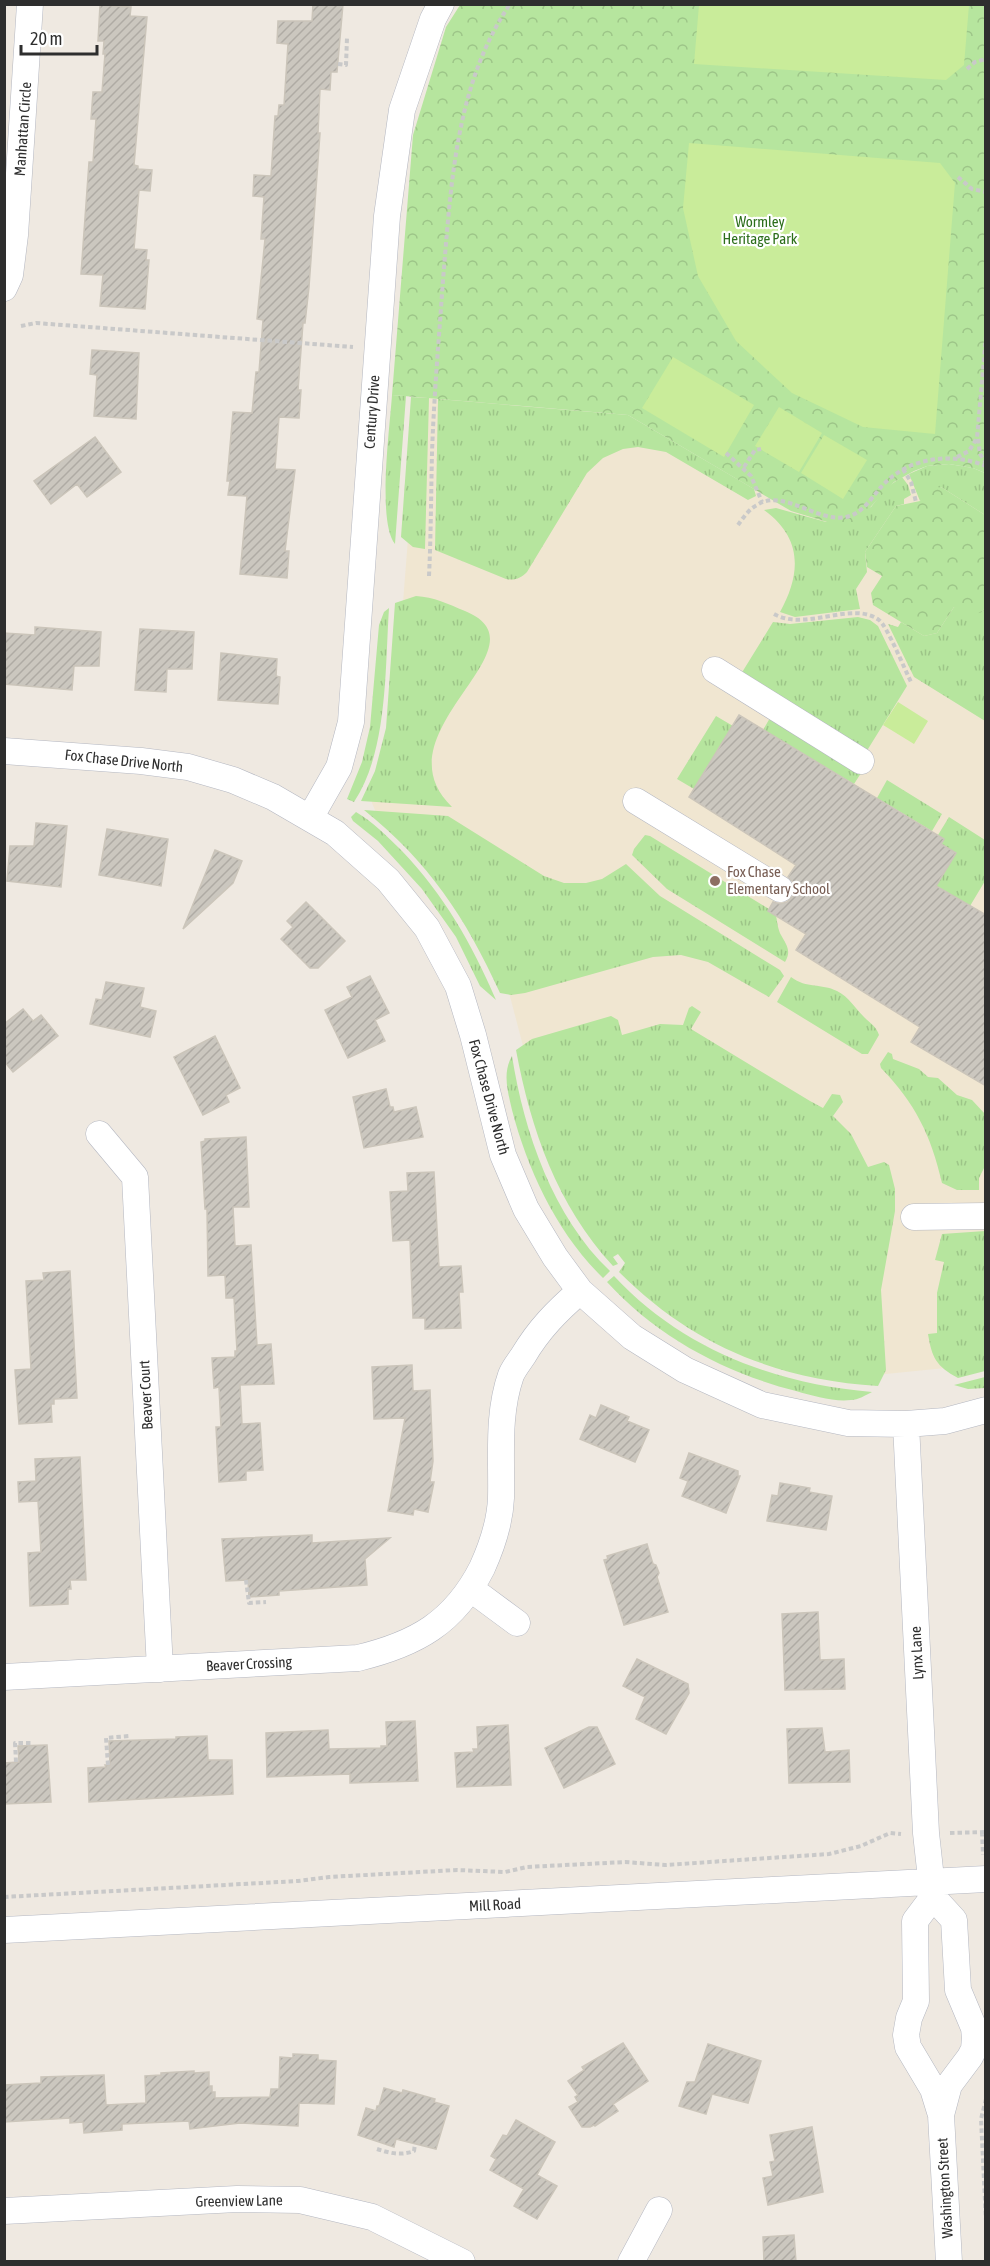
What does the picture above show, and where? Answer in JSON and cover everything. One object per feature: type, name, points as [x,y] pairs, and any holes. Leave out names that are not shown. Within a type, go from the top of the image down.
[{"type":"street","name":"Manhattan Circle","points":[[4,288],[10,275],[15,235],[30,4]]},
{"type":"street","name":"Century Drive","points":[[310,818],[339,767],[351,722],[387,216],[402,110],[433,19],[441,4]]},
{"type":"street","points":[[715,670],[861,761]]},
{"type":"street","name":"Fox Chase Drive North","points":[[4,751],[141,761],[188,767],[233,780],[273,797],[335,833],[388,880],[427,928],[458,986],[473,1035],[503,1155],[526,1209],[555,1257],[580,1291],[632,1337],[685,1370],[762,1405],[848,1423],[906,1424],[945,1421],[986,1410]]},
{"type":"street","points":[[636,801],[780,890]]},
{"type":"street","name":"Beaver Court","points":[[99,1134],[135,1177],[160,1669]]},
{"type":"street","points":[[914,1217],[986,1216]]},
{"type":"street","name":"Beaver Crossing","points":[[4,1677],[358,1658],[392,1650],[423,1634],[450,1615],[471,1589],[492,1546],[501,1500],[502,1416],[512,1374],[536,1334],[552,1315],[580,1291]]},
{"type":"street","name":"Lynx Lane","points":[[906,1424],[925,1821],[932,1890]]},
{"type":"street","points":[[471,1589],[517,1623]]},
{"type":"street","name":"Mill Road","points":[[4,1930],[932,1890],[984,1868]]},
{"type":"street","name":"Washington Street","points":[[941,2115],[949,2085],[970,2057],[974,2049],[975,2038],[974,2028],[958,1990],[954,1920],[932,1890],[915,1922],[916,2001],[909,2018],[906,2035],[908,2047],[933,2089],[941,2115],[949,2262]]},
{"type":"street","name":"Greenview Lane","points":[[4,2211],[237,2199],[300,2200],[372,2217],[462,2262]]},
{"type":"street","points":[[631,2262],[659,2210]]},
{"type":"path","points":[[429,576],[436,386],[446,245],[457,149],[466,103],[480,57],[510,4]]},
{"type":"path","points":[[338,64],[346,65],[347,38]]},
{"type":"path","points":[[967,69],[975,62],[986,59]]},
{"type":"path","points":[[958,177],[972,189],[986,192]]},
{"type":"path","points":[[21,326],[36,323],[360,347]]},
{"type":"path","points":[[986,336],[977,438],[980,453],[986,465]]},
{"type":"path","points":[[955,458],[969,451],[977,438]]},
{"type":"path","points":[[744,467],[755,450],[761,449]]},
{"type":"path","points":[[726,453],[744,467],[755,483],[762,502]]},
{"type":"path","points":[[738,525],[752,508],[762,502],[773,500],[788,502],[837,518],[851,516],[903,468],[918,463],[955,458],[986,465]]},
{"type":"path","points":[[903,468],[911,482],[916,502]]},
{"type":"path","points":[[774,614],[781,618],[800,620],[864,613],[880,621],[911,682]]},
{"type":"path","points":[[246,1580],[249,1603],[266,1602]]},
{"type":"path","points":[[108,1765],[106,1738],[129,1736]]},
{"type":"path","points":[[16,1762],[15,1743],[33,1743]]},
{"type":"path","points":[[952,1833],[984,1832],[984,1868]]},
{"type":"path","points":[[4,1897],[298,1881],[340,1876],[457,1870],[505,1872],[538,1867],[625,1862],[665,1865],[829,1854],[861,1846],[890,1833],[900,1834]]},
{"type":"path","points":[[986,2099],[981,2119],[986,2220]]},
{"type":"path","points":[[377,2149],[391,2153],[408,2153],[414,2151],[415,2144]]},
{"type":"shaded area","name":"Fox Chase Elementary School","points":[[419,397],[628,415],[791,511],[852,523],[861,517],[894,482],[914,471],[985,473],[985,1355],[955,1367],[866,1376],[663,1300],[593,1229],[532,1080],[507,985],[468,909],[377,815],[370,798],[391,757]]},
{"type":"green space","name":"Wormley Heritage Park","points":[[460,5],[985,5],[985,473],[973,468],[949,464],[927,466],[894,482],[861,517],[852,523],[837,525],[791,511],[628,415],[392,395],[413,135],[446,27]]},
{"type":"green space","points":[[699,5],[969,5],[964,65],[946,80],[694,64]]},
{"type":"green space","points":[[689,143],[940,163],[955,183],[935,434],[863,427],[792,393],[736,341],[698,276],[683,208]]},
{"type":"green space","points":[[673,357],[754,405],[724,457],[642,408]]},
{"type":"green space","points":[[392,395],[406,396],[395,544],[390,533],[386,495]]},
{"type":"green space","points":[[411,397],[429,398],[425,549],[413,547],[401,537]]},
{"type":"green space","points":[[438,399],[628,415],[754,489],[756,496],[748,500],[666,452],[638,447],[623,449],[603,458],[587,473],[527,572],[512,580],[506,579],[435,550]]},
{"type":"green space","points":[[779,407],[822,433],[799,472],[755,446]]},
{"type":"green space","points":[[824,435],[867,460],[843,499],[801,473]]},
{"type":"green space","points":[[949,464],[973,468],[985,473],[985,515],[941,487],[920,501],[909,474],[927,466]]},
{"type":"green space","points":[[902,477],[911,495],[904,499],[904,504],[896,506],[865,552],[867,572],[856,589],[860,609],[795,617],[780,612],[792,584],[794,557],[786,532],[764,510],[776,508],[826,522],[871,507],[886,488]]},
{"type":"green space","points":[[941,487],[985,515],[985,607],[982,612],[968,616],[954,607],[937,633],[924,636],[873,605],[871,593],[882,576],[867,567],[865,552],[896,506],[920,501],[928,490]]},
{"type":"green space","points":[[416,596],[447,603],[465,611],[487,627],[489,646],[479,669],[445,722],[434,750],[434,779],[452,807],[361,801],[375,771],[386,728],[395,603]]},
{"type":"green space","points":[[954,607],[982,612],[985,607],[985,721],[914,677],[888,624],[898,627],[901,622],[924,636],[937,633]]},
{"type":"green space","points":[[389,608],[383,708],[379,734],[365,781],[354,802],[347,799],[362,762],[370,727],[379,625],[384,612]]},
{"type":"green space","points":[[858,617],[870,620],[878,626],[907,686],[868,749],[741,674],[773,622],[790,624]]},
{"type":"green space","points":[[898,702],[928,721],[914,744],[883,725]]},
{"type":"green space","points":[[774,711],[865,767],[854,784],[763,730]]},
{"type":"green space","points":[[716,716],[733,726],[694,789],[677,779]]},
{"type":"green space","points":[[887,780],[942,814],[932,831],[877,798]]},
{"type":"green space","points":[[364,810],[448,816],[544,876],[564,883],[586,883],[602,879],[626,864],[660,896],[780,970],[784,976],[769,997],[708,962],[681,955],[653,957],[525,993],[511,995],[500,993],[473,940],[443,892],[387,829]]},
{"type":"green space","points":[[356,812],[391,840],[431,885],[467,940],[496,1000],[480,986],[456,937],[422,889],[378,841],[353,821],[351,817]]},
{"type":"green space","points":[[949,817],[985,840],[985,881],[970,906],[936,886],[941,844],[944,839],[938,835]]},
{"type":"green space","points":[[645,835],[776,915],[779,931],[788,951],[785,962],[667,889],[632,855]]},
{"type":"green space","points":[[791,977],[803,983],[831,989],[848,999],[875,1027],[879,1035],[868,1054],[862,1054],[777,1002]]},
{"type":"green space","points":[[692,1006],[701,1012],[691,1029],[810,1101],[823,1108],[832,1094],[840,1095],[843,1102],[833,1116],[851,1134],[868,1167],[884,1162],[889,1165],[895,1189],[895,1211],[881,1290],[886,1370],[878,1386],[804,1376],[770,1366],[737,1354],[676,1320],[647,1298],[619,1272],[625,1263],[618,1254],[613,1257],[618,1264],[613,1266],[576,1218],[562,1192],[539,1137],[522,1080],[516,1050],[532,1039],[611,1016],[618,1020],[622,1035],[660,1024],[683,1025],[689,1008]]},
{"type":"green space","points":[[888,1052],[892,1054],[893,1059],[919,1069],[928,1077],[938,1078],[957,1095],[972,1100],[985,1114],[985,1166],[979,1178],[979,1190],[957,1190],[942,1183],[933,1150],[920,1121],[903,1094],[881,1068],[880,1064]]},
{"type":"green space","points":[[512,1056],[524,1114],[544,1172],[572,1225],[610,1271],[603,1278],[558,1221],[526,1156],[512,1110],[507,1083],[507,1069]]},
{"type":"green space","points":[[985,1231],[985,1371],[958,1378],[936,1360],[928,1334],[937,1333],[937,1293],[944,1262],[935,1260],[942,1234]]},
{"type":"green space","points":[[614,1276],[641,1302],[669,1324],[700,1343],[732,1358],[800,1381],[872,1392],[854,1400],[824,1398],[770,1383],[718,1363],[670,1336],[648,1320],[607,1282]]},
{"type":"green space","points":[[985,1377],[985,1388],[968,1389],[954,1385]]},
{"type":"building","points":[[313,4],[343,4],[337,72],[331,72],[330,90],[320,89],[318,133],[320,133],[309,287],[305,323],[303,323],[298,390],[301,390],[299,418],[279,417],[275,469],[295,470],[285,551],[289,551],[287,578],[240,574],[247,496],[228,495],[230,481],[227,481],[233,412],[252,413],[256,372],[259,372],[263,320],[257,319],[265,239],[261,239],[264,197],[253,196],[254,175],[271,176],[275,116],[278,116],[279,105],[284,105],[288,44],[277,43],[278,21],[312,21]]},
{"type":"building","points":[[100,5],[131,7],[130,16],[147,17],[134,165],[138,166],[138,169],[152,170],[150,191],[139,190],[134,249],[147,250],[146,260],[149,260],[145,309],[100,306],[103,275],[81,274],[89,162],[93,162],[96,119],[91,119],[93,92],[102,92],[105,54],[103,54],[104,41],[98,41]]},
{"type":"building","points":[[92,350],[139,353],[136,419],[94,416],[97,375],[90,374]]},
{"type":"building","points":[[95,437],[121,472],[87,497],[77,484],[51,504],[34,481]]},
{"type":"building","points":[[35,627],[101,632],[99,666],[74,666],[72,690],[4,684],[4,633],[35,635]]},
{"type":"building","points":[[140,629],[194,632],[192,669],[167,669],[166,692],[135,690]]},
{"type":"building","points":[[221,653],[277,659],[276,676],[280,677],[278,704],[218,700]]},
{"type":"building","points":[[739,715],[944,839],[941,844],[956,853],[936,886],[986,915],[986,1086],[911,1042],[920,1027],[796,950],[806,934],[768,911],[773,902],[780,904],[792,897],[795,889],[788,877],[796,865],[689,797]]},
{"type":"building","points":[[36,823],[67,826],[61,887],[7,881],[10,846],[34,846]]},
{"type":"building","points":[[107,829],[168,839],[161,886],[99,875]]},
{"type":"building","points":[[215,850],[242,861],[233,883],[183,929]]},
{"type":"building","points":[[306,902],[345,941],[318,968],[310,968],[281,939],[293,927],[287,921]]},
{"type":"building","points":[[370,976],[389,1013],[375,1020],[385,1041],[348,1058],[325,1010],[352,997],[347,987]]},
{"type":"building","points":[[106,982],[144,988],[140,1007],[156,1011],[150,1037],[90,1024],[96,999],[102,1000]]},
{"type":"building","points":[[23,1009],[33,1021],[41,1015],[58,1036],[13,1072],[4,1061],[4,1024]]},
{"type":"building","points":[[215,1036],[240,1088],[226,1095],[229,1102],[203,1115],[174,1057]]},
{"type":"building","points":[[386,1089],[390,1107],[393,1107],[394,1112],[416,1107],[423,1137],[364,1148],[353,1097]]},
{"type":"building","points":[[246,1137],[249,1207],[233,1207],[235,1246],[251,1245],[257,1345],[271,1344],[274,1384],[240,1385],[242,1424],[260,1423],[263,1470],[246,1471],[246,1480],[219,1482],[216,1427],[221,1427],[219,1387],[214,1388],[212,1358],[235,1357],[235,1351],[237,1351],[234,1298],[226,1298],[225,1275],[208,1276],[207,1209],[205,1209],[201,1142],[205,1139]]},
{"type":"building","points":[[434,1172],[439,1267],[461,1266],[463,1292],[459,1292],[461,1328],[425,1329],[425,1318],[413,1318],[410,1240],[393,1241],[390,1192],[408,1191],[407,1173]]},
{"type":"building","points":[[70,1271],[77,1398],[54,1399],[54,1404],[51,1404],[52,1422],[19,1424],[15,1370],[31,1369],[26,1281],[44,1280],[43,1273]]},
{"type":"building","points":[[412,1365],[413,1391],[430,1390],[433,1461],[430,1482],[434,1482],[428,1512],[414,1509],[413,1515],[388,1511],[405,1418],[374,1419],[372,1367]]},
{"type":"building","points":[[601,1405],[629,1417],[627,1421],[649,1430],[635,1462],[580,1439],[590,1415],[596,1418]]},
{"type":"building","points":[[689,1453],[738,1471],[738,1476],[740,1476],[726,1513],[682,1496],[688,1481],[680,1478]]},
{"type":"building","points":[[80,1457],[86,1580],[70,1580],[68,1604],[30,1606],[28,1553],[41,1552],[38,1501],[19,1502],[18,1482],[36,1481],[35,1459]]},
{"type":"building","points":[[780,1483],[810,1488],[809,1492],[832,1496],[826,1530],[767,1521],[772,1495],[778,1496]]},
{"type":"building","points":[[312,1535],[312,1543],[390,1538],[365,1559],[367,1585],[279,1591],[279,1595],[249,1597],[248,1580],[226,1581],[222,1539]]},
{"type":"building","points":[[647,1544],[653,1564],[656,1565],[659,1573],[657,1577],[668,1612],[624,1625],[604,1560],[608,1559],[607,1556]]},
{"type":"building","points":[[818,1612],[820,1660],[844,1659],[845,1689],[785,1690],[782,1614]]},
{"type":"building","points":[[637,1659],[688,1684],[689,1693],[666,1734],[636,1719],[645,1697],[623,1686]]},
{"type":"building","points":[[415,1721],[418,1781],[350,1783],[350,1774],[267,1777],[266,1733],[328,1730],[329,1749],[381,1748],[381,1746],[387,1746],[386,1722]]},
{"type":"building","points":[[508,1725],[511,1785],[457,1787],[455,1753],[474,1752],[473,1749],[478,1749],[477,1727]]},
{"type":"building","points":[[589,1727],[597,1727],[615,1764],[564,1788],[545,1748]]},
{"type":"building","points":[[822,1728],[825,1752],[849,1750],[850,1782],[789,1783],[787,1729]]},
{"type":"building","points":[[207,1736],[208,1760],[232,1760],[233,1794],[89,1802],[88,1768],[110,1765],[109,1741]]},
{"type":"building","points":[[47,1745],[51,1802],[4,1804],[4,1763],[19,1762],[18,1746]]},
{"type":"building","points":[[623,2043],[648,2081],[613,2104],[618,2111],[595,2126],[582,2127],[569,2107],[578,2102],[575,2097],[578,2095],[568,2081],[584,2070],[582,2067]]},
{"type":"building","points":[[708,2044],[761,2061],[748,2103],[712,2094],[706,2114],[679,2106],[687,2082],[695,2082]]},
{"type":"building","points":[[293,2054],[318,2055],[318,2060],[336,2061],[334,2104],[299,2103],[298,2126],[240,2123],[190,2129],[189,2121],[122,2124],[122,2130],[84,2133],[83,2122],[70,2123],[70,2118],[4,2122],[4,2085],[41,2083],[41,2077],[104,2075],[106,2105],[146,2103],[145,2076],[194,2071],[194,2073],[209,2072],[209,2086],[212,2086],[212,2092],[215,2092],[215,2098],[270,2097],[271,2089],[279,2089],[280,2057],[293,2058]]},
{"type":"building","points":[[384,2088],[402,2093],[403,2090],[435,2099],[434,2102],[449,2106],[436,2149],[396,2139],[394,2147],[358,2135],[366,2108],[376,2111]]},
{"type":"building","points":[[516,2120],[555,2142],[537,2175],[557,2186],[537,2219],[514,2206],[524,2189],[490,2170],[496,2159],[491,2156],[503,2135],[507,2136]]},
{"type":"building","points":[[812,2127],[823,2192],[768,2205],[763,2178],[773,2176],[770,2162],[775,2161],[770,2135]]},
{"type":"building","points":[[794,2235],[796,2262],[764,2262],[763,2237]]},
{"type":"place","name":"Fox Chase Elementary School","points":[[715,881]]}]
